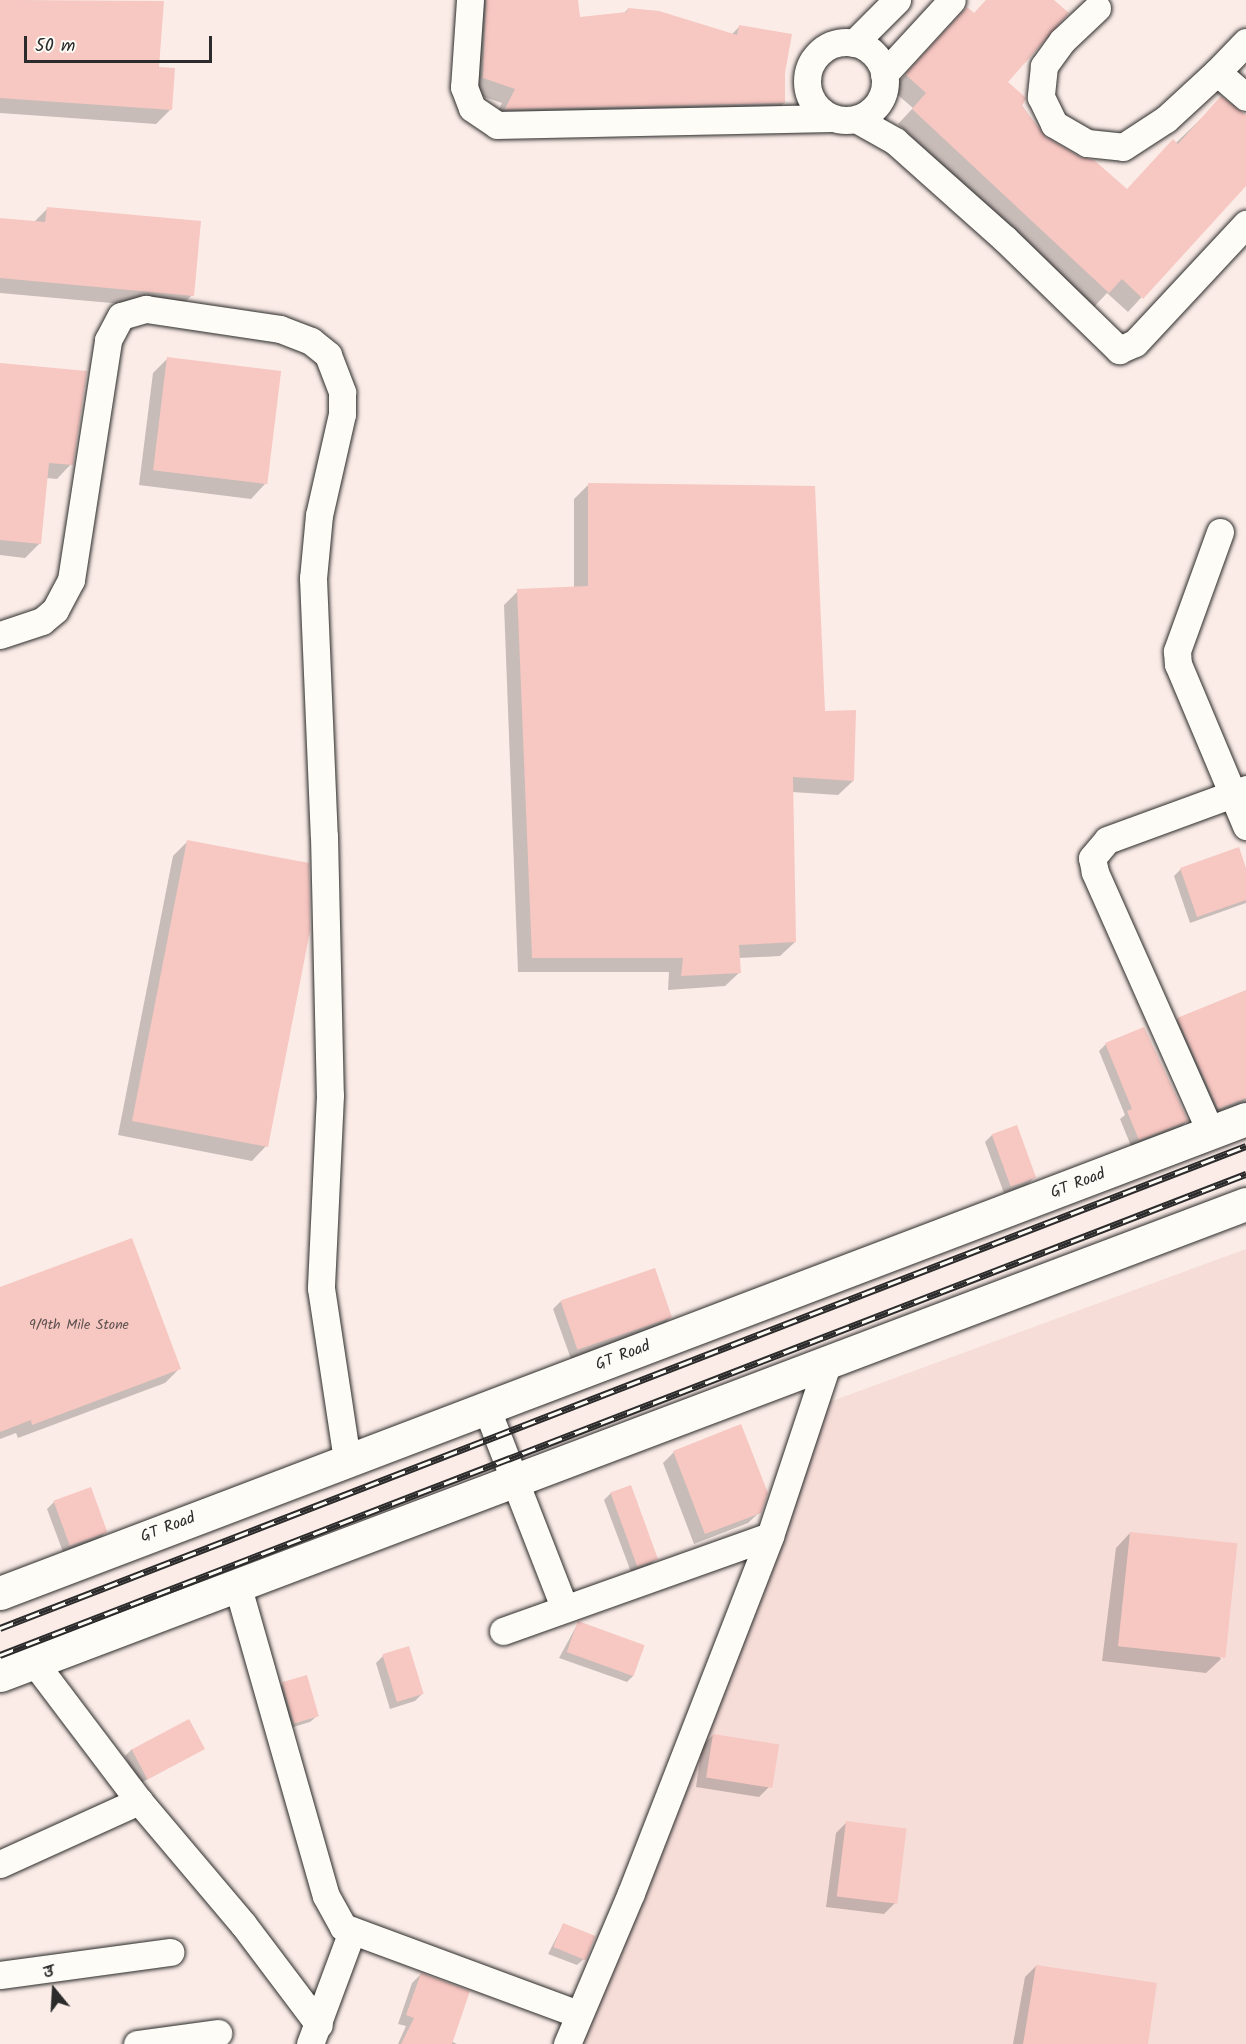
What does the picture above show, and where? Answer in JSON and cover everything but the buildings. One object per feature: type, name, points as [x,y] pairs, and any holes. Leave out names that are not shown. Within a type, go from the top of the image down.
[{"type":"highway","name":"GT Road","points":[[0,1593],[347,1459],[1246,1119]]},
{"type":"highway","points":[[0,1675],[1246,1204]]},
{"type":"street","points":[[470,0],[464,87],[472,108],[497,125],[844,118],[878,104],[883,93],[884,74],[876,56],[854,43],[829,46],[810,64],[807,89],[820,111],[844,118],[903,148],[1004,238],[1119,350],[1135,343],[1246,224]]},
{"type":"street","points":[[854,43],[897,0]]},
{"type":"street","points":[[884,74],[952,0]]},
{"type":"street","points":[[1098,3],[1062,41],[1044,66],[1041,97],[1054,124],[1088,143],[1123,147],[1166,119],[1246,42]]},
{"type":"street","points":[[1217,72],[1246,97]]},
{"type":"street","points":[[0,635],[42,621],[55,610],[71,580],[108,340],[121,316],[146,309],[280,329],[311,341],[328,355],[342,392],[342,414],[316,532],[313,578],[324,836],[330,1095],[321,1288],[347,1459]]},
{"type":"street","points":[[1220,532],[1177,651],[1183,681],[1239,792],[1246,826]]},
{"type":"street","points":[[1211,1133],[1095,872],[1092,858],[1107,840],[1239,792]]},
{"type":"street","points":[[567,2044],[631,1893],[770,1536],[828,1362]]},
{"type":"street","points":[[486,1407],[564,1607]]},
{"type":"street","points":[[503,1630],[770,1536]]},
{"type":"street","points":[[237,1584],[326,1896],[343,1927],[578,2014]]},
{"type":"street","points":[[34,1662],[139,1801],[243,1924],[314,2035]]},
{"type":"street","points":[[0,1864],[139,1801]]},
{"type":"street","points":[[314,2035],[352,1931]]},
{"type":"street","points":[[0,1975],[170,1952]]},
{"type":"street","points":[[137,2044],[218,2033]]},
{"type":"shaded area","points":[[1246,1249],[1246,2044],[562,2044],[821,1405]]},
{"type":"railway","points":[[0,1628],[1246,1146]]},
{"type":"railway","points":[[0,1655],[1246,1174]]}]
